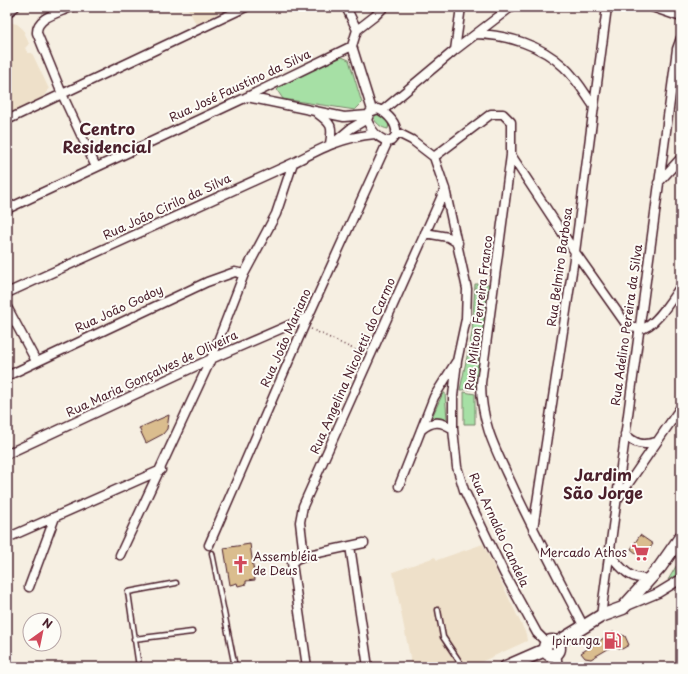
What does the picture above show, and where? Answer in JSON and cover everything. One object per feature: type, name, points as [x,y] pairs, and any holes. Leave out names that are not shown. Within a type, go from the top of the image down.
[{"type":"street","points":[[7,13],[15,7]]},
{"type":"street","points":[[71,7],[40,21],[36,27],[37,33],[62,94],[96,167]]},
{"type":"street","points":[[7,120],[246,7]]},
{"type":"street","points":[[247,97],[344,117],[369,114],[378,109],[393,122],[396,132],[394,138],[388,141],[375,134],[369,124],[369,114],[352,46],[356,30],[346,7]]},
{"type":"street","points":[[356,30],[375,16],[384,7]]},
{"type":"street","points":[[455,50],[461,7]]},
{"type":"street","points":[[382,111],[455,50],[511,7]]},
{"type":"street","name":"Rua Belmiro Barbosa","points":[[533,529],[575,252],[607,7]]},
{"type":"street","points":[[652,7],[681,17]]},
{"type":"street","points":[[476,34],[493,35],[512,39],[528,44],[547,54],[565,67],[593,105]]},
{"type":"street","name":"Rua Adelino Pereira da Silva","points":[[601,616],[658,184],[677,49],[681,38]]},
{"type":"street","name":"Rua José Faustino da Silva","points":[[7,209],[247,97],[352,46]]},
{"type":"street","points":[[317,112],[329,122],[333,130],[333,143]]},
{"type":"street","name":"Rua Milton Ferreira Franco","points":[[434,157],[484,118],[496,113],[508,117],[511,122],[512,155],[481,383],[483,418],[490,438],[533,529],[584,627]]},
{"type":"street","name":"Rua João Cirilo da Silva","points":[[333,143],[369,114]]},
{"type":"street","points":[[396,132],[412,140],[434,157]]},
{"type":"street","name":"Rua João Cirilo da Silva","points":[[7,293],[293,163],[333,143],[357,136],[375,134]]},
{"type":"street","name":"Rua João Mariano","points":[[208,545],[308,317],[388,141]]},
{"type":"street","points":[[512,155],[620,319],[626,324],[638,329],[648,327],[681,286]]},
{"type":"street","name":"Rua Arnaldo Candela","points":[[434,157],[445,189],[467,289],[467,308],[457,361],[453,396],[453,429],[456,467],[464,490],[504,573],[538,633],[551,647]]},
{"type":"street","points":[[658,184],[681,158]]},
{"type":"street","points":[[120,555],[161,470],[211,360],[244,274],[276,214],[293,163]]},
{"type":"street","name":"Rua Angelina Nicoletti do Carmo","points":[[304,556],[300,522],[303,506],[371,358],[445,189]]},
{"type":"street","points":[[425,233],[448,237],[458,243]]},
{"type":"street","name":"Rua João Godoy","points":[[7,376],[207,282],[235,272],[244,274]]},
{"type":"street","points":[[7,307],[36,362]]},
{"type":"street","name":"Rua Maria Gonçalves de Oliveira","points":[[7,454],[308,317]]},
{"type":"street","points":[[399,486],[419,432],[434,398],[457,361]]},
{"type":"street","points":[[615,502],[681,407]]},
{"type":"street","points":[[419,432],[428,424],[433,422],[440,422],[453,429]]},
{"type":"street","points":[[625,434],[637,444],[646,445],[656,442]]},
{"type":"street","points":[[7,538],[161,470]]},
{"type":"street","points":[[29,587],[55,517]]},
{"type":"street","points":[[623,608],[650,578],[681,537]]},
{"type":"street","points":[[307,667],[292,568],[293,561],[304,556],[364,543]]},
{"type":"street","points":[[350,546],[368,667]]},
{"type":"street","points":[[609,554],[629,575],[638,579],[650,578]]},
{"type":"street","points":[[506,667],[551,647],[601,616],[658,594],[681,579]]},
{"type":"street","points":[[551,647],[560,667]]},
{"type":"lane","points":[[212,553],[235,667]]},
{"type":"lane","points":[[138,667],[128,592],[176,583]]},
{"type":"lane","points":[[438,610],[443,636],[463,667]]},
{"type":"lane","points":[[134,639],[192,632]]},
{"type":"path","points":[[304,326],[371,358]]},
{"type":"shaded area","points":[[187,7],[232,7],[196,24]]},
{"type":"shaded area","points":[[7,23],[17,24],[23,29],[29,44],[25,48],[28,53],[32,53],[49,89],[43,97],[7,114]]},
{"type":"shaded area","points":[[483,544],[526,634],[527,641],[470,667],[412,667],[393,572],[435,557],[437,560]]},
{"type":"green space","points":[[342,57],[349,60],[362,103],[355,110],[283,99],[277,90],[284,83]]},
{"type":"green space","points":[[376,113],[384,117],[387,121],[389,126],[388,129],[379,125],[374,119]]},
{"type":"green space","points":[[475,284],[490,284],[475,389],[460,390],[472,333]]},
{"type":"green space","points":[[464,392],[475,394],[475,424],[464,424]]},
{"type":"green space","points":[[443,393],[445,393],[447,419],[432,417]]},
{"type":"green space","points":[[681,558],[681,572],[668,580]]},
{"type":"building","points":[[169,415],[167,429],[163,434],[146,443],[139,428]]},
{"type":"building","points":[[640,535],[653,544],[644,556],[637,554],[631,549]]},
{"type":"building","name":"Assembléia de Deus","points":[[250,544],[255,580],[246,581],[246,584],[238,586],[237,583],[230,585],[224,548]]},
{"type":"building","name":"Ipiranga","points":[[613,632],[625,636],[629,645],[622,649],[613,646],[591,659],[585,658],[581,653]]},
{"type":"place","name":"Mercado Athos","points":[[640,553]]},
{"type":"place","name":"Assembléia de Deus","points":[[240,564]]},
{"type":"place","name":"Ipiranga","points":[[613,641]]},
{"type":"district","name":"Centro Residencial","points":[[107,138]]},
{"type":"district","name":"Jardim São Jorge","points":[[603,484]]}]
